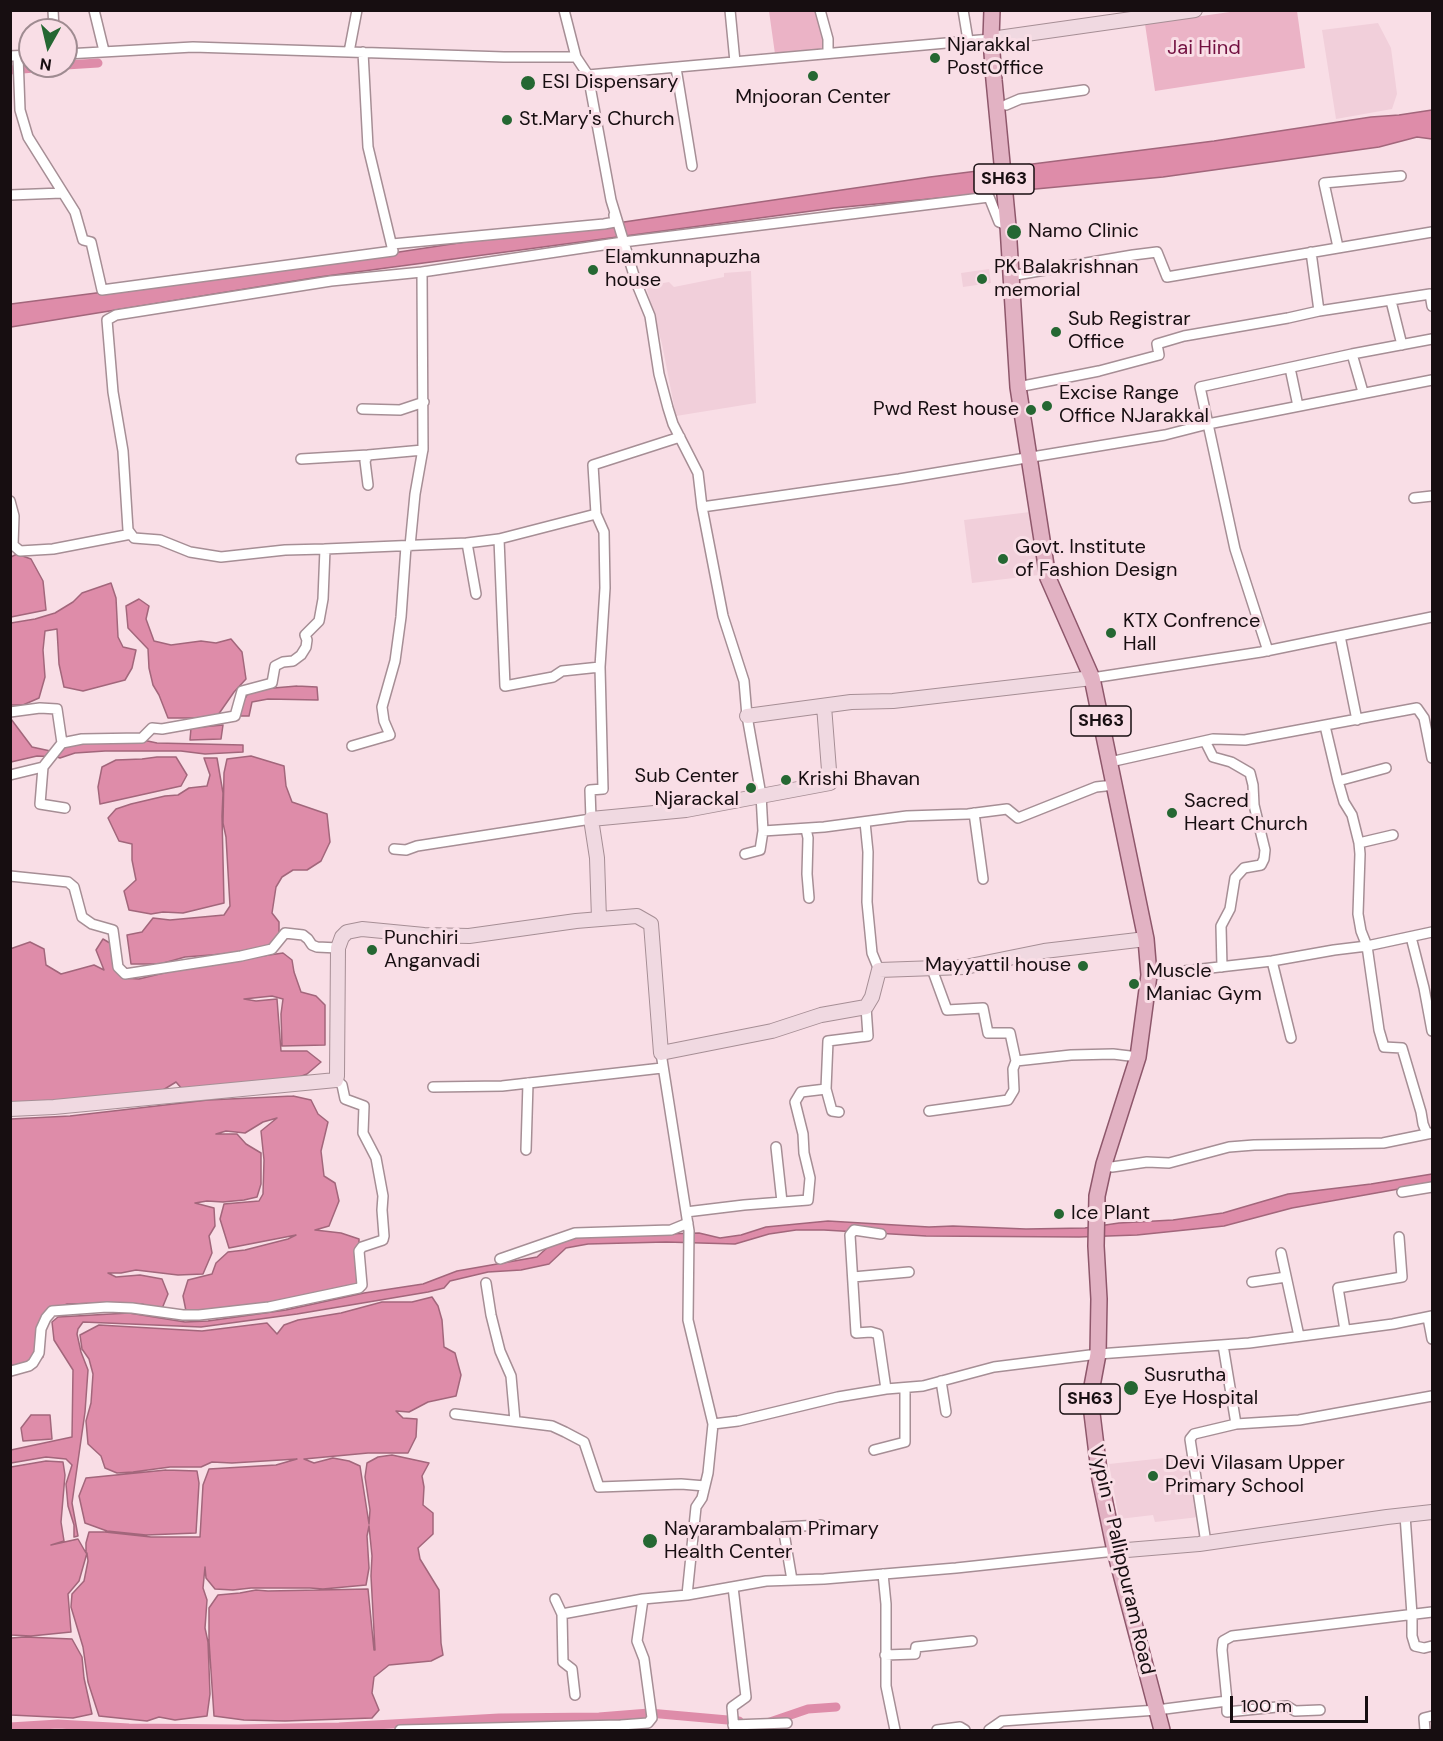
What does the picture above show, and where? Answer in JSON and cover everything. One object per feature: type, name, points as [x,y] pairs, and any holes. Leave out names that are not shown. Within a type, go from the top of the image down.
[{"type":"main road","name":"Vypin - Pallippuram Road","points":[[992,10],[991,39],[1008,226],[1018,387],[1048,578],[1092,678],[1146,939],[1149,975],[1138,1057],[1104,1164],[1097,1196],[1098,1354],[1090,1397],[1100,1479],[1115,1551],[1162,1731]]},
{"type":"street","points":[[94,10],[104,51]]},
{"type":"street","points":[[349,52],[357,10]]},
{"type":"street","points":[[392,244],[615,222],[588,75],[576,57],[564,10]]},
{"type":"street","points":[[730,10],[735,62]]},
{"type":"street","points":[[820,10],[828,39],[828,52]]},
{"type":"street","points":[[963,10],[968,40]]},
{"type":"street","points":[[588,75],[991,39],[1195,10]]},
{"type":"street","points":[[78,53],[193,47],[504,57],[576,57]]},
{"type":"street","points":[[16,63],[20,110],[28,137],[75,212],[82,240],[91,242],[102,290],[393,251],[368,147],[363,52]]},
{"type":"street","points":[[676,68],[692,166]]},
{"type":"street","points":[[1006,105],[1020,99],[1084,90]]},
{"type":"street","points":[[1338,247],[1324,183],[1401,176]]},
{"type":"street","points":[[10,195],[62,193]]},
{"type":"street","points":[[596,514],[499,539],[467,543],[285,550],[221,557],[190,552],[160,540],[134,538],[128,530],[123,451],[113,392],[108,320],[117,315],[331,281],[422,272],[623,242],[989,197],[999,222],[1008,226]]},
{"type":"street","points":[[611,200],[623,242],[650,316],[659,374],[668,408],[698,473],[702,507],[723,616],[744,681],[747,716],[761,795],[763,831],[760,850],[745,854]]},
{"type":"street","points":[[1010,276],[1156,252],[1167,277],[1432,232]]},
{"type":"street","points":[[1311,252],[1319,311]]},
{"type":"street","points":[[352,747],[390,735],[384,721],[382,707],[395,661],[402,617],[408,546],[423,450],[422,272]]},
{"type":"street","points":[[1018,387],[1099,371],[1158,355],[1157,344],[1185,336],[1319,311],[1430,294],[1432,306]]},
{"type":"street","points":[[1391,301],[1402,345]]},
{"type":"street","points":[[1268,651],[1235,549],[1200,387],[1432,339]]},
{"type":"street","points":[[1352,354],[1362,392]]},
{"type":"street","points":[[1290,368],[1298,406]]},
{"type":"street","points":[[702,507],[899,479],[1165,435],[1362,392],[1432,380]]},
{"type":"street","points":[[362,409],[400,410],[424,402]]},
{"type":"street","points":[[599,919],[597,858],[591,819],[590,790],[603,789],[600,667],[605,588],[604,532],[596,514],[593,465],[680,437]]},
{"type":"street","points":[[301,459],[423,450]]},
{"type":"street","points":[[368,455],[365,461],[368,485]]},
{"type":"street","points":[[1414,498],[1432,496]]},
{"type":"street","points":[[10,501],[14,516],[13,545],[20,551],[53,549],[131,534]]},
{"type":"street","points":[[499,539],[505,686],[553,677],[562,671],[600,667]]},
{"type":"street","points":[[467,543],[477,594]]},
{"type":"street","points":[[65,808],[40,804],[43,766],[55,750],[82,739],[142,738],[152,728],[162,729],[235,716],[242,691],[272,683],[275,666],[293,661],[301,655],[308,640],[305,634],[319,621],[323,599],[325,549]]},
{"type":"street","points":[[747,716],[1092,678],[1268,651],[1432,617]]},
{"type":"street","points":[[1340,636],[1356,720]]},
{"type":"street","points":[[394,849],[406,850],[417,846],[591,819],[686,810],[830,783],[825,706]]},
{"type":"street","points":[[10,712],[40,708],[57,709],[55,750]]},
{"type":"street","points":[[1110,762],[1205,741],[1245,740],[1417,708],[1424,718],[1432,758]]},
{"type":"street","points":[[1104,1164],[1112,1167],[1147,1162],[1169,1163],[1229,1147],[1383,1143],[1430,1134],[1423,1124],[1422,1112],[1402,1048],[1384,1047],[1379,1030],[1367,946],[1358,914],[1359,843],[1352,816],[1344,802],[1325,726]]},
{"type":"street","points":[[1205,741],[1213,757],[1231,762],[1250,773],[1254,805],[1265,850],[1261,865],[1244,868],[1235,878],[1230,909],[1221,926],[1222,967]]},
{"type":"street","points":[[10,775],[43,766]]},
{"type":"street","points":[[1338,781],[1386,768]]},
{"type":"street","points":[[763,831],[806,829],[907,816],[1007,809],[1018,818],[1096,787],[1114,784]]},
{"type":"street","points":[[974,813],[983,879]]},
{"type":"street","points":[[839,1112],[832,1111],[825,1089],[828,1041],[868,1036],[866,1007],[872,997],[879,970],[872,953],[867,902],[868,852],[864,822]]},
{"type":"street","points":[[806,829],[809,898]]},
{"type":"street","points":[[1359,843],[1392,835]]},
{"type":"street","points":[[10,876],[68,882],[74,887],[82,917],[92,924],[113,930],[118,967],[125,974],[241,956],[272,948],[285,933],[303,936],[317,947],[338,948]]},
{"type":"street","points":[[336,1080],[338,1076],[338,948],[342,937],[347,932],[362,929],[424,935],[469,936],[637,916],[651,924],[662,1068],[688,1227],[688,1320],[712,1424],[708,1473],[702,1498],[696,1507],[687,1595]]},
{"type":"street","points":[[1149,975],[1272,961],[1367,946],[1432,932]]},
{"type":"street","points":[[1411,937],[1432,1031]]},
{"type":"street","points":[[879,970],[965,967],[1044,951],[1146,939]]},
{"type":"street","points":[[1272,961],[1290,1038]]},
{"type":"street","points":[[929,1111],[1008,1100],[1014,1090],[1013,1069],[1016,1062],[1010,1033],[988,1033],[983,1008],[946,1010],[932,969]]},
{"type":"street","points":[[661,1053],[772,1031],[821,1015],[866,1007]]},
{"type":"street","points":[[1016,1062],[1071,1055],[1113,1054],[1138,1057]]},
{"type":"street","points":[[433,1087],[489,1087],[662,1068]]},
{"type":"street","points":[[10,1109],[66,1106],[336,1080],[342,1085],[345,1099],[364,1106],[363,1133],[376,1158],[381,1177],[384,1236],[382,1240],[362,1247],[358,1251],[362,1285],[359,1288],[269,1307],[199,1315],[107,1307],[52,1311],[41,1329],[39,1353],[33,1363],[11,1371]]},
{"type":"street","points":[[526,1150],[528,1083]]},
{"type":"street","points":[[686,1212],[808,1200],[810,1178],[795,1102],[801,1092],[825,1089]]},
{"type":"street","points":[[776,1147],[783,1202]]},
{"type":"street","points":[[1402,1192],[1432,1187]]},
{"type":"street","points":[[500,1259],[575,1233],[671,1230],[688,1227]]},
{"type":"street","points":[[881,1234],[854,1230],[850,1235],[856,1333],[878,1334],[885,1389]]},
{"type":"street","points":[[1345,1330],[1338,1288],[1401,1277],[1399,1237]]},
{"type":"street","points":[[1281,1253],[1299,1336]]},
{"type":"street","points":[[853,1277],[909,1272]]},
{"type":"street","points":[[1251,1282],[1286,1277]]},
{"type":"street","points":[[486,1283],[500,1351],[511,1376],[515,1421]]},
{"type":"street","points":[[712,1424],[885,1389],[905,1388],[941,1381],[994,1366],[1098,1354],[1222,1345],[1430,1317],[1432,1339]]},
{"type":"street","points":[[1222,1345],[1236,1424]]},
{"type":"street","points":[[941,1381],[946,1412]]},
{"type":"street","points":[[874,1450],[905,1442],[905,1388]]},
{"type":"street","points":[[1206,1543],[1190,1438],[1194,1434],[1236,1424],[1299,1420],[1432,1396]]},
{"type":"street","points":[[455,1414],[552,1426],[584,1442],[599,1487],[681,1484],[705,1486]]},
{"type":"street","points":[[562,1614],[643,1599],[687,1595],[766,1581],[883,1574],[1206,1543],[1432,1512]]},
{"type":"street","points":[[1405,1515],[1411,1623],[1415,1646],[1424,1648],[1432,1646]]},
{"type":"street","points":[[792,1580],[783,1527],[821,1525]]},
{"type":"street","points":[[883,1574],[886,1604],[886,1686],[895,1731]]},
{"type":"street","points":[[733,1587],[746,1696],[732,1707],[734,1728],[787,1723]]},
{"type":"street","points":[[555,1599],[562,1614],[563,1662],[572,1669],[575,1695]]},
{"type":"street","points":[[400,1731],[620,1728],[648,1723],[651,1714],[644,1659],[637,1641],[643,1599]]},
{"type":"street","points":[[1320,1710],[1295,1711],[1287,1706],[1227,1712],[1223,1641],[1232,1636],[1285,1628],[1432,1612]]},
{"type":"street","points":[[885,1655],[915,1654],[916,1647],[972,1641]]},
{"type":"street","points":[[989,1731],[1002,1721],[1157,1710],[1227,1701]]},
{"type":"street","points":[[1425,1731],[1424,1718],[1432,1716]]},
{"type":"street","points":[[937,1731],[960,1727],[965,1731]]},
{"type":"shaded area","points":[[1378,23],[1391,48],[1397,94],[1392,109],[1336,119],[1322,30]]},
{"type":"shaded area","points":[[1432,110],[1432,139],[1417,137],[1379,147],[1163,177],[834,208],[319,277],[11,327],[11,304],[313,265],[930,177],[1214,141]]},
{"type":"shaded area","points":[[989,269],[991,283],[963,287],[961,273]]},
{"type":"shaded area","points":[[751,271],[756,403],[676,416],[662,344],[646,286],[669,282],[674,287],[724,277],[724,273]]},
{"type":"shaded area","name":"Govt. Institute of Fashion Design","points":[[1030,512],[1039,575],[972,583],[964,520]]},
{"type":"shaded area","points":[[17,554],[31,559],[43,581],[46,610],[11,617],[11,557]]},
{"type":"shaded area","points":[[111,583],[116,598],[118,637],[123,647],[136,650],[132,668],[125,680],[83,691],[64,687],[59,664],[57,629],[45,631],[43,650],[45,677],[39,698],[23,705],[11,705],[11,623],[55,613],[73,602],[82,593]]},
{"type":"shaded area","points":[[139,599],[149,606],[146,619],[154,641],[171,645],[201,641],[216,643],[231,639],[242,652],[246,679],[218,715],[168,718],[153,685],[148,649],[128,628],[126,606]]},
{"type":"shaded area","points":[[297,686],[317,687],[318,700],[268,699],[252,702],[249,716],[240,716],[244,700],[250,690]]},
{"type":"shaded area","points":[[11,719],[32,747],[55,752],[76,741],[138,739],[157,743],[243,745],[243,752],[205,754],[181,751],[105,751],[75,753],[60,758],[37,756],[11,762]]},
{"type":"shaded area","points":[[223,725],[221,739],[190,740],[191,728]]},
{"type":"shaded area","points":[[251,756],[284,766],[286,786],[292,802],[327,814],[330,842],[321,861],[307,870],[293,870],[282,877],[276,887],[272,913],[279,922],[279,935],[268,946],[249,952],[185,957],[160,964],[131,964],[127,935],[142,932],[153,918],[170,920],[224,915],[230,906],[226,837],[223,823],[224,773],[227,759]]},
{"type":"shaded area","points":[[176,757],[187,775],[181,786],[100,804],[98,787],[102,767],[116,760]]},
{"type":"shaded area","points":[[204,758],[217,758],[223,793],[224,903],[183,913],[151,914],[129,910],[124,891],[136,880],[132,844],[119,841],[108,818],[116,809],[131,804],[178,795],[189,788],[207,786],[210,775]]},
{"type":"shaded area","points":[[103,939],[115,946],[124,978],[139,979],[193,966],[283,953],[292,960],[301,992],[316,996],[325,1005],[325,1045],[282,1046],[283,999],[272,996],[244,999],[256,1001],[277,999],[281,1051],[307,1051],[321,1062],[307,1074],[294,1079],[183,1090],[176,1082],[163,1090],[11,1106],[10,949],[30,942],[44,949],[46,965],[61,974],[94,965],[104,970],[96,950]]},
{"type":"shaded area","points":[[293,1096],[311,1100],[318,1114],[328,1122],[321,1151],[324,1176],[335,1183],[339,1201],[329,1226],[315,1230],[341,1233],[359,1239],[359,1287],[344,1292],[187,1316],[183,1296],[188,1280],[212,1274],[216,1263],[228,1252],[245,1250],[296,1235],[229,1248],[220,1219],[224,1204],[259,1201],[263,1194],[264,1160],[261,1131],[277,1118],[263,1122],[245,1133],[226,1131],[216,1134],[237,1134],[246,1144],[261,1153],[261,1184],[257,1197],[195,1203],[214,1208],[215,1226],[209,1236],[212,1253],[203,1274],[178,1275],[136,1270],[108,1273],[116,1277],[140,1275],[162,1279],[168,1294],[161,1311],[142,1304],[67,1304],[55,1309],[44,1321],[43,1357],[28,1366],[11,1365],[11,1119],[70,1116],[208,1100]]},
{"type":"shaded area","points":[[1432,1174],[1432,1183],[1292,1208],[1224,1226],[1137,1235],[1079,1237],[926,1236],[796,1230],[769,1234],[735,1244],[666,1242],[588,1244],[566,1248],[549,1264],[521,1270],[488,1272],[450,1281],[444,1288],[428,1292],[297,1314],[201,1327],[83,1322],[77,1334],[88,1370],[85,1412],[72,1503],[78,1536],[74,1537],[66,1484],[72,1465],[66,1459],[46,1457],[11,1463],[11,1450],[72,1437],[73,1370],[54,1340],[52,1322],[58,1317],[129,1313],[185,1322],[286,1310],[364,1293],[423,1284],[457,1271],[537,1257],[559,1237],[699,1233],[720,1238],[741,1235],[766,1227],[828,1221],[929,1227],[1085,1228],[1223,1213],[1288,1194]]},
{"type":"shaded area","points":[[432,1297],[438,1306],[442,1320],[444,1347],[455,1353],[461,1375],[456,1396],[428,1402],[409,1412],[396,1411],[403,1418],[417,1419],[416,1437],[408,1453],[368,1453],[304,1459],[314,1463],[333,1458],[360,1466],[369,1524],[370,1510],[365,1477],[367,1463],[378,1457],[392,1455],[429,1463],[422,1476],[423,1505],[433,1513],[433,1534],[418,1548],[420,1559],[439,1590],[443,1655],[431,1661],[389,1665],[374,1677],[372,1693],[379,1710],[372,1718],[285,1721],[244,1720],[214,1716],[209,1641],[209,1608],[218,1595],[256,1590],[368,1589],[375,1650],[369,1526],[367,1536],[369,1568],[366,1585],[323,1589],[215,1589],[206,1578],[205,1567],[203,1588],[207,1600],[205,1628],[208,1642],[210,1694],[207,1716],[175,1720],[159,1717],[147,1721],[99,1716],[88,1682],[83,1647],[71,1607],[72,1594],[84,1581],[88,1561],[87,1553],[79,1581],[68,1594],[71,1632],[31,1636],[11,1635],[11,1467],[46,1461],[63,1462],[65,1475],[61,1522],[64,1541],[51,1545],[78,1539],[86,1553],[89,1532],[151,1537],[200,1537],[203,1485],[209,1469],[276,1465],[297,1459],[212,1462],[201,1467],[170,1467],[117,1473],[105,1468],[101,1456],[88,1444],[86,1421],[91,1403],[93,1374],[89,1359],[82,1349],[80,1335],[99,1325],[202,1331],[267,1323],[277,1334],[284,1325],[298,1320],[341,1313],[382,1302],[412,1302]]},
{"type":"shaded area","points":[[31,1415],[50,1415],[52,1439],[23,1441],[21,1428]]},
{"type":"shaded area","name":"Devi Vilasam Upper Primary School","points":[[1192,1455],[1199,1517],[1155,1522],[1153,1515],[1119,1519],[1109,1464]]},
{"type":"shaded area","points":[[166,1470],[197,1471],[199,1483],[196,1533],[146,1535],[107,1531],[85,1523],[79,1496],[86,1478]]},
{"type":"shaded area","points":[[11,1638],[72,1639],[82,1657],[92,1714],[73,1718],[11,1715]]},
{"type":"green space","points":[[769,11],[817,11],[827,48],[775,54]]},
{"type":"green space","name":"Jai Hind","points":[[1237,11],[1297,11],[1305,68],[1155,91],[1145,24]]},
{"type":"waterway","points":[[78,64],[98,63]]},
{"type":"waterway","points":[[10,70],[18,69]]},
{"type":"waterway","points":[[770,1722],[808,1709],[836,1707]]},
{"type":"waterway","points":[[10,1727],[58,1724],[129,1728],[339,1727],[649,1713],[739,1721]]},
{"type":"place","name":"Njarakkal PostOffice","points":[[935,58]]},
{"type":"place","name":"Mnjooran Center","points":[[813,76]]},
{"type":"place","name":"ESI Dispensary","points":[[528,83]]},
{"type":"place","name":"St.Mary's Church","points":[[507,120]]},
{"type":"place","name":"Namo Clinic","points":[[1014,232]]},
{"type":"place","name":"Elamkunnapuzha house","points":[[593,270]]},
{"type":"place","name":"PK Balakrishnan memorial","points":[[982,279]]},
{"type":"place","name":"Sub Registrar Office","points":[[1056,332]]},
{"type":"place","name":"Excise Range Office NJarakkal","points":[[1047,406]]},
{"type":"place","name":"Pwd Rest house","points":[[1031,410]]},
{"type":"place","name":"Govt. Institute of Fashion Design","points":[[1003,559]]},
{"type":"place","name":"KTX Confrence Hall","points":[[1111,633]]},
{"type":"place","name":"Krishi Bhavan","points":[[786,780]]},
{"type":"place","name":"Sub Center Njarackal","points":[[751,788]]},
{"type":"place","name":"Sacred Heart Church","points":[[1172,813]]},
{"type":"place","name":"Punchiri Anganvadi","points":[[372,950]]},
{"type":"place","name":"Mayyattil house","points":[[1083,966]]},
{"type":"place","name":"Muscle Maniac Gym","points":[[1134,984]]},
{"type":"place","name":"Ice Plant","points":[[1059,1214]]},
{"type":"place","name":"Susrutha Eye Hospital","points":[[1131,1388]]},
{"type":"place","name":"Devi Vilasam Upper Primary School","points":[[1153,1476]]},
{"type":"place","name":"Nayarambalam Primary Health Center","points":[[650,1541]]}]
